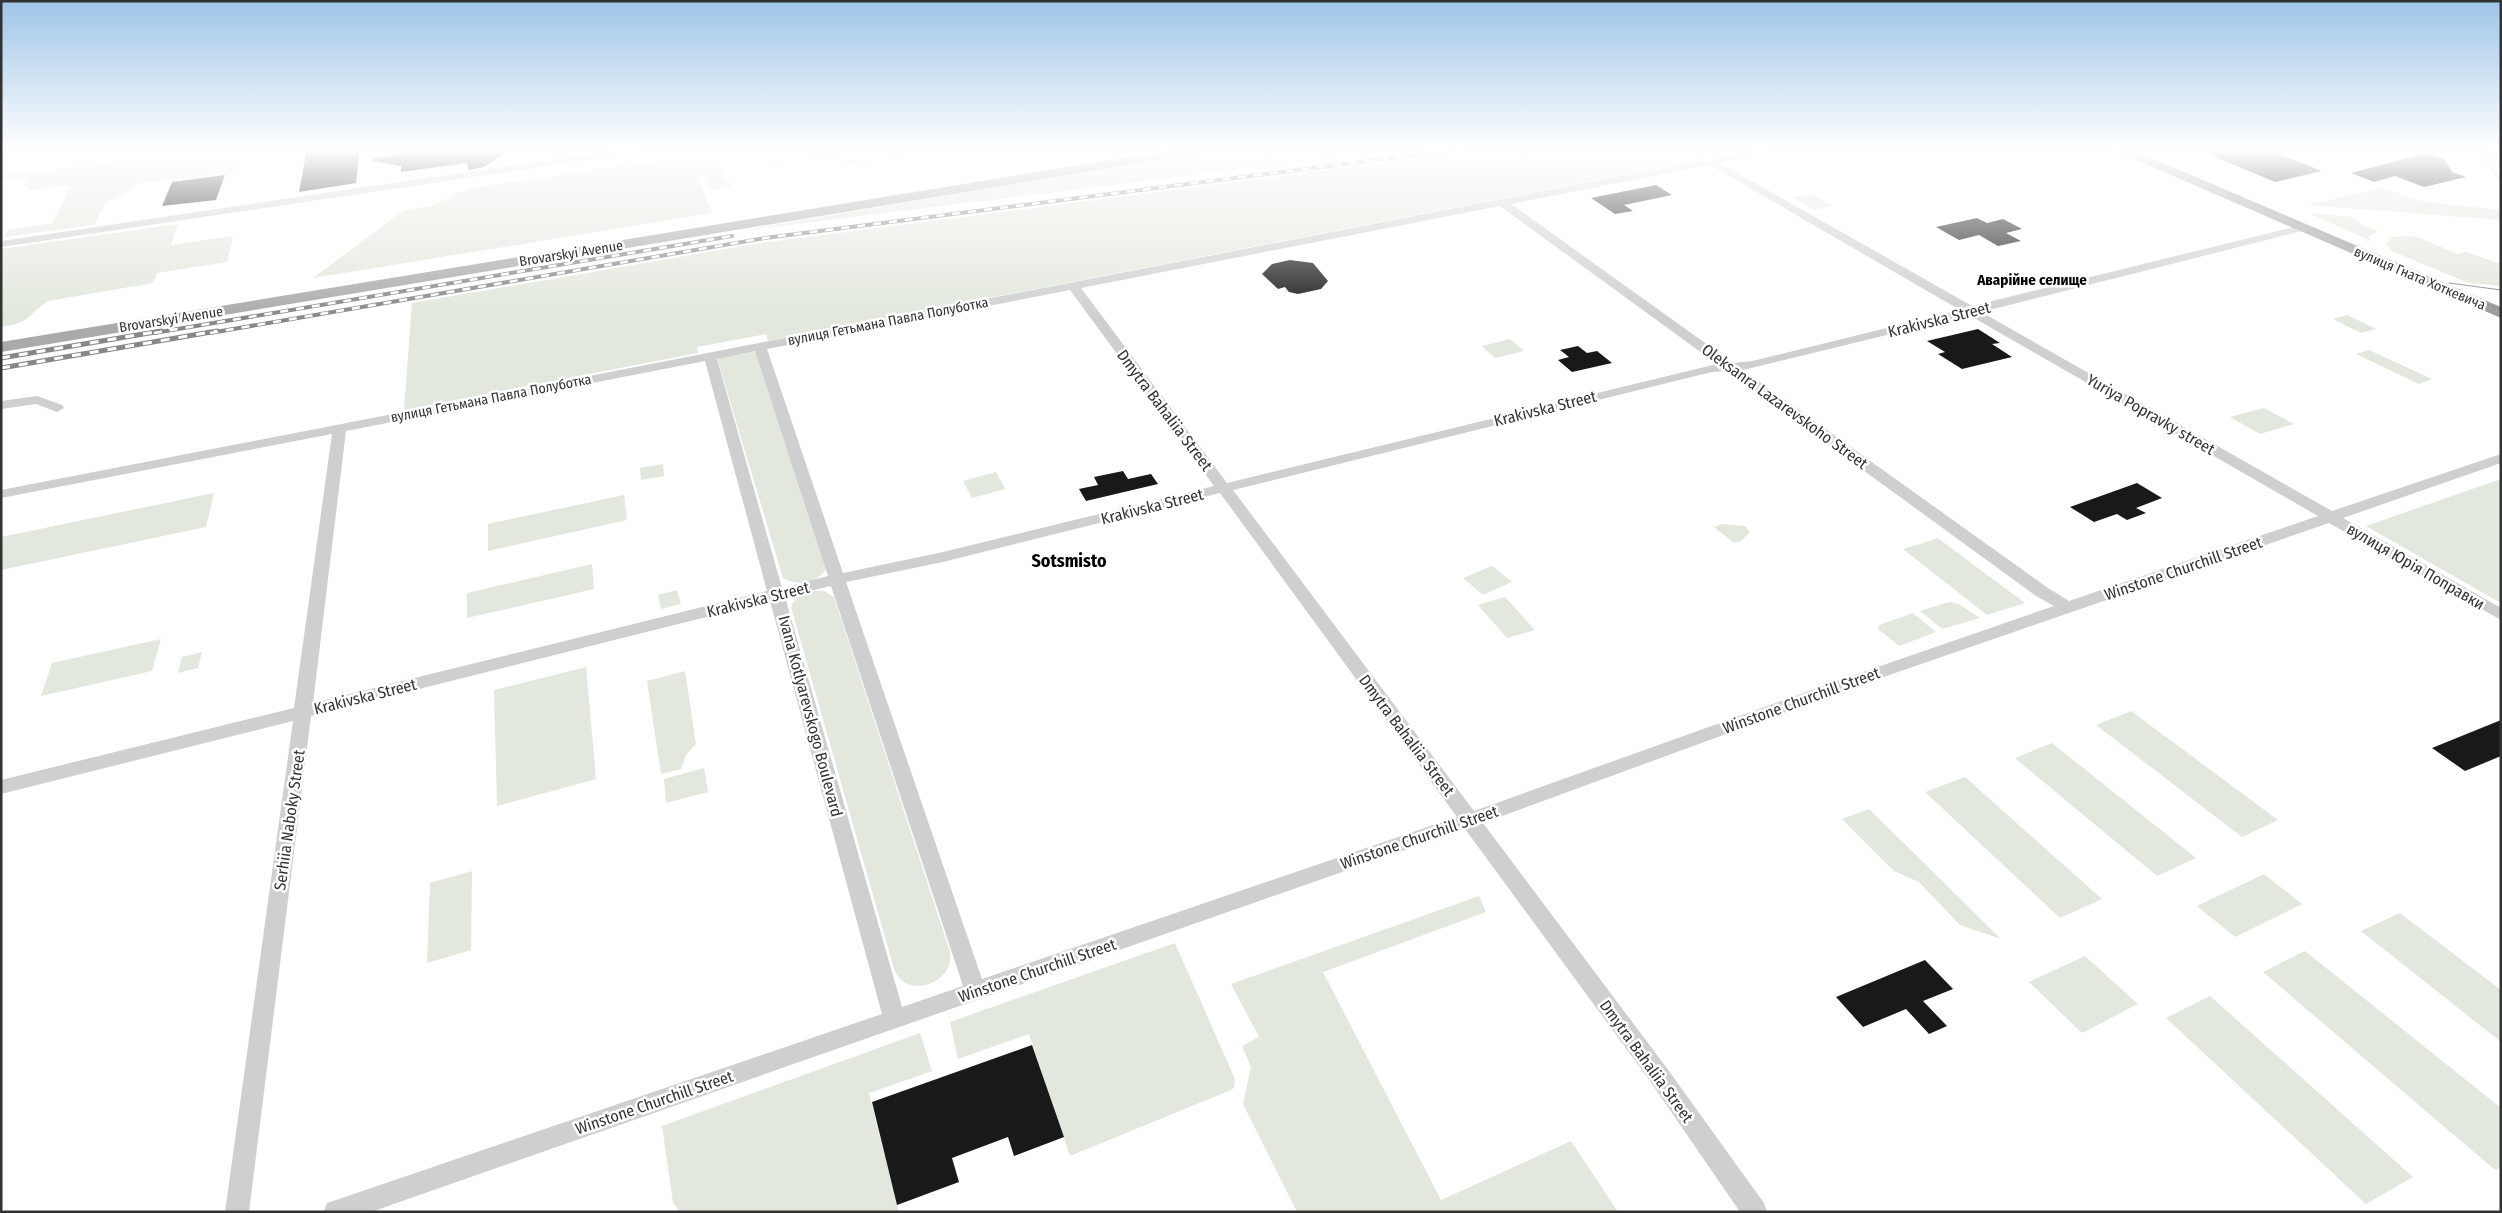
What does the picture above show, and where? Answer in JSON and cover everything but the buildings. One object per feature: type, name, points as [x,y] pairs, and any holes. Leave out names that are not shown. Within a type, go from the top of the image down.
[{"type":"highway","name":"вулиця Гната Хоткевича","points":[[2250,206],[2501,313]]},
{"type":"highway","name":"вулиця Гната Хоткевича","points":[[2272,206],[2501,303]]},
{"type":"main road","name":"Brovarskyi Avenue","points":[[18,345],[87,325],[809,206]]},
{"type":"main road","name":"Brovarskyi Avenue","points":[[1,348],[859,206]]},
{"type":"street","points":[[1,244],[260,206]]},
{"type":"street","name":"вулиця Гетьмана Павла Полуботка","points":[[1,494],[1483,206]]},
{"type":"street","name":"Oleksanra Lazarevskoho Street","points":[[1507,206],[2051,599],[2069,608]]},
{"type":"street","points":[[1788,206],[1972,311]]},
{"type":"street","name":"Krakivska Street","points":[[1,786],[838,579],[943,556],[1224,488],[1422,437],[1712,368],[1752,365],[2302,228]]},
{"type":"street","name":"Dmytra Bahaliia Street","points":[[1073,284],[1653,1067],[1755,1212]]},
{"type":"street","name":"Yuriya Popravky street","points":[[1972,311],[2331,517]]},
{"type":"street","points":[[759,345],[975,991]]},
{"type":"street","name":"Ivana Kotlyarevskogo Boulevard","points":[[710,355],[894,1019]]},
{"type":"street","points":[[1,405],[37,400],[57,408]]},
{"type":"street","name":"Serhiia Naboky Street","points":[[237,1212],[340,427]]},
{"type":"street","name":"Winstone Churchill Street","points":[[336,1212],[1470,820],[1835,688],[2501,458]]},
{"type":"street","name":"вулиця Юрія Поправки","points":[[2331,517],[2501,615]]},
{"type":"shaded area","points":[[61,206],[104,206],[94,225],[4,237],[9,230],[53,223]]},
{"type":"shaded area","points":[[430,206],[709,206],[712,213],[313,278],[404,210]]},
{"type":"shaded area","points":[[887,206],[945,206],[740,231]]},
{"type":"shaded area","points":[[1052,206],[1464,206],[768,341],[766,334],[697,347],[698,353],[404,410],[412,303],[760,243]]},
{"type":"shaded area","points":[[1807,206],[1833,206],[1814,210]]},
{"type":"shaded area","points":[[2315,206],[2460,206],[2501,210],[2501,220]]},
{"type":"shaded area","points":[[2309,213],[2354,217],[2362,225],[2378,231],[2369,236],[2373,242]]},
{"type":"shaded area","points":[[178,224],[171,245],[233,236],[227,262],[157,273],[153,283],[48,301],[24,320],[1,327],[1,249]]},
{"type":"shaded area","points":[[2410,236],[2421,238],[2457,254],[2466,252],[2501,264],[2501,286],[2468,283],[2392,251],[2386,243],[2393,237]]},
{"type":"shaded area","points":[[2347,315],[2376,329],[2361,333],[2333,319]]},
{"type":"shaded area","points":[[1510,339],[1524,351],[1495,358],[1482,346]]},
{"type":"shaded area","points":[[2369,350],[2432,379],[2419,384],[2356,354]]},
{"type":"shaded area","points":[[753,351],[756,353],[826,568],[818,577],[807,582],[789,581],[783,578],[718,361],[719,358]]},
{"type":"shaded area","points":[[2264,408],[2294,424],[2260,434],[2230,417]]},
{"type":"shaded area","points":[[663,464],[664,476],[641,480],[640,468]]},
{"type":"shaded area","points":[[996,472],[1005,489],[972,498],[963,481]]},
{"type":"shaded area","points":[[2501,479],[2501,603],[2366,526]]},
{"type":"shaded area","points":[[214,493],[206,527],[1,570],[1,537]]},
{"type":"shaded area","points":[[624,495],[627,520],[488,551],[488,524]]},
{"type":"shaded area","points":[[1722,524],[1745,526],[1750,532],[1741,541],[1734,543],[1714,527]]},
{"type":"shaded area","points":[[1939,538],[2025,603],[1987,615],[1903,549]]},
{"type":"shaded area","points":[[592,564],[594,589],[467,618],[467,593]]},
{"type":"shaded area","points":[[1492,566],[1512,582],[1483,595],[1463,578]]},
{"type":"shaded area","points":[[677,590],[681,604],[661,609],[658,595]]},
{"type":"shaded area","points":[[824,591],[834,597],[950,952],[950,963],[945,972],[938,979],[928,984],[918,986],[909,984],[900,979],[894,969],[791,607],[796,598],[804,593]]},
{"type":"shaded area","points":[[1505,597],[1535,630],[1507,638],[1478,605]]},
{"type":"shaded area","points":[[1949,602],[1959,604],[1980,618],[1942,629],[1920,611]]},
{"type":"shaded area","points":[[1913,613],[1936,632],[1899,646],[1878,629],[1879,625]]},
{"type":"shaded area","points":[[161,639],[152,671],[41,696],[52,663]]},
{"type":"shaded area","points":[[202,652],[198,668],[178,673],[182,657]]},
{"type":"shaded area","points":[[586,667],[596,779],[497,806],[494,690]]},
{"type":"shaded area","points":[[685,671],[696,744],[686,755],[681,769],[661,774],[647,681]]},
{"type":"shaded area","points":[[2131,711],[2278,820],[2242,837],[2096,725]]},
{"type":"shaded area","points":[[2052,743],[2196,858],[2157,876],[2015,758]]},
{"type":"shaded area","points":[[704,768],[708,792],[666,803],[664,779]]},
{"type":"shaded area","points":[[1965,777],[2102,899],[2060,918],[1925,792]]},
{"type":"shaded area","points":[[1869,809],[2001,939],[1960,925],[1919,882],[1894,871],[1842,819]]},
{"type":"shaded area","points":[[472,871],[471,950],[427,963],[430,883]]},
{"type":"shaded area","points":[[2264,874],[2302,904],[2235,937],[2197,906]]},
{"type":"shaded area","points":[[1479,896],[1486,912],[1323,972],[1441,1200],[1571,1141],[1618,1212],[1297,1212],[1243,1104],[1251,1067],[1242,1046],[1259,1037],[1231,984]]},
{"type":"shaded area","points":[[2400,913],[2501,990],[2501,1042],[2361,931]]},
{"type":"shaded area","points":[[1175,943],[1235,1079],[1234,1088],[1231,1090],[1070,1156],[1029,1034],[958,1059],[950,1022]]},
{"type":"shaded area","points":[[2305,951],[2501,1108],[2501,1167],[2495,1170],[2263,972]]},
{"type":"shaded area","points":[[2085,956],[2138,1004],[2082,1033],[2029,982]]},
{"type":"shaded area","points":[[2210,996],[2413,1177],[2366,1204],[2166,1018]]},
{"type":"shaded area","points":[[920,1033],[932,1071],[869,1093],[899,1212],[680,1212],[673,1203],[662,1126]]},
{"type":"tram line","points":[[2258,206],[2501,310]]},
{"type":"tram line","points":[[2449,283],[2501,290]]},
{"type":"railway","points":[[210,333],[765,238],[1018,206]]},
{"type":"railway","points":[[154,333],[732,236]]},
{"type":"railway","points":[[1,358],[161,331]]},
{"type":"railway","points":[[1,368],[217,331]]},
{"type":"district","name":"Аварійне селище","points":[[2032,280]]},
{"type":"district","name":"Sotsmisto","points":[[1069,561]]}]
